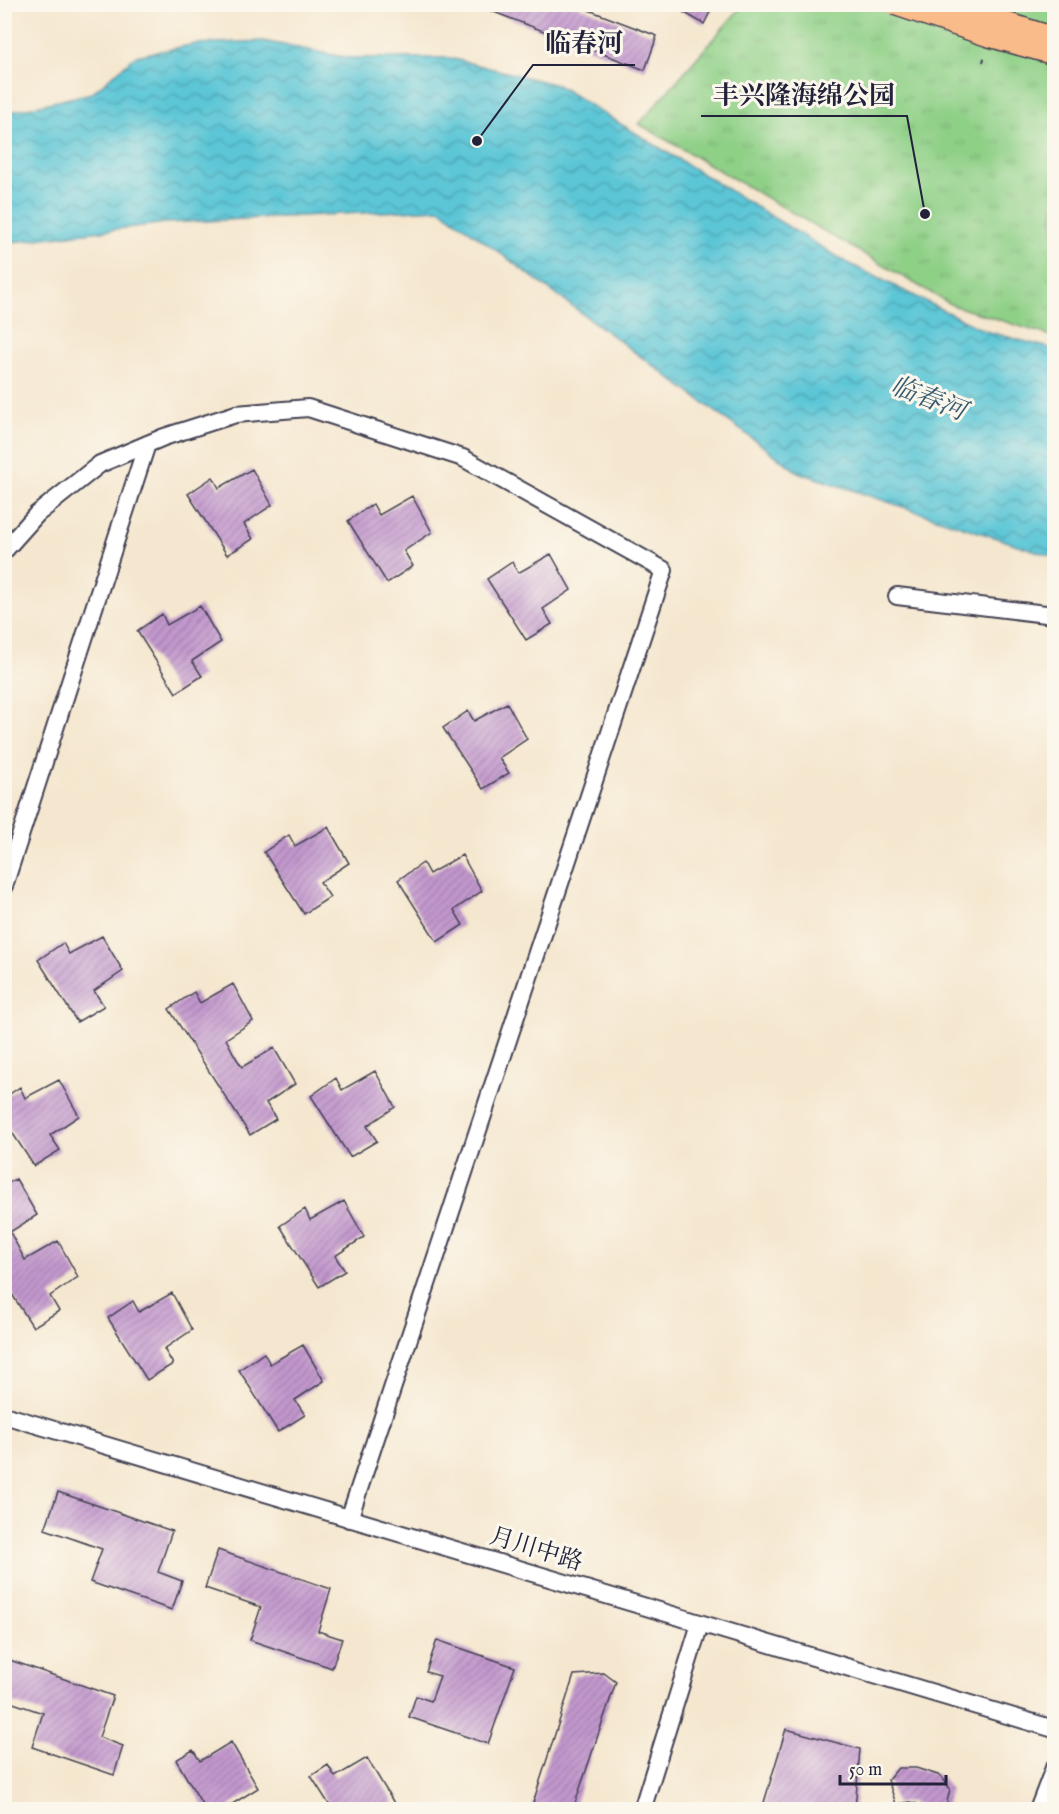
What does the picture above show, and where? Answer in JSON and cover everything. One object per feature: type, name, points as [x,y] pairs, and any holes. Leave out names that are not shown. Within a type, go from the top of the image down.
[{"type":"main road","points":[[894,4],[989,36],[1054,54]]},
{"type":"main road","points":[[945,4],[1054,38]]},
{"type":"street","points":[[4,551],[37,514],[100,464],[164,437],[236,414],[308,408],[463,458],[664,570],[349,1519]]},
{"type":"street","points":[[4,886],[147,444]]},
{"type":"street","points":[[897,596],[1054,615]]},
{"type":"street","name":"月川中路","points":[[4,1415],[1054,1729]]},
{"type":"street","points":[[642,1809],[700,1624]]},
{"type":"street","points":[[1038,1809],[1054,1768]]},
{"type":"green space","points":[[743,5],[1054,5],[1054,337],[952,305],[639,124]]},
{"type":"water","points":[[263,41],[349,58],[450,58],[557,85],[846,262],[985,331],[1054,349],[1054,557],[798,472],[440,209],[165,223],[5,243],[5,113],[92,93],[136,56],[196,44]]},
{"type":"building","points":[[473,4],[573,4],[657,36],[645,70]]},
{"type":"building","points":[[669,4],[714,4],[704,24]]},
{"type":"building","points":[[252,469],[272,505],[244,524],[253,539],[227,555],[188,494],[213,477],[219,488]]},
{"type":"building","points":[[412,496],[432,532],[404,551],[413,566],[387,583],[348,521],[373,504],[379,515]]},
{"type":"building","points":[[551,554],[571,590],[543,609],[552,624],[526,640],[487,579],[512,562],[518,573]]},
{"type":"building","points":[[200,606],[221,642],[192,661],[202,676],[176,693],[137,631],[162,614],[167,625]]},
{"type":"building","points":[[507,703],[527,739],[499,758],[509,773],[483,789],[443,728],[468,711],[474,721]]},
{"type":"building","points":[[328,827],[349,863],[320,882],[330,897],[304,914],[264,852],[289,835],[295,846]]},
{"type":"building","points":[[462,855],[482,891],[454,910],[463,925],[437,942],[398,880],[423,863],[429,874]]},
{"type":"building","points":[[102,936],[123,971],[94,991],[104,1006],[77,1022],[38,960],[63,943],[69,954]]},
{"type":"building","points":[[233,984],[253,1021],[226,1039],[235,1056],[242,1067],[274,1048],[295,1084],[266,1103],[276,1119],[250,1135],[169,1009],[194,992],[200,1003]]},
{"type":"building","points":[[375,1071],[395,1107],[367,1126],[377,1141],[350,1157],[311,1096],[336,1078],[342,1090]]},
{"type":"building","points":[[59,1080],[79,1116],[50,1135],[60,1150],[34,1166],[4,1120],[4,1098],[20,1087],[25,1098]]},
{"type":"building","points":[[16,1179],[37,1215],[10,1232],[25,1260],[58,1241],[78,1277],[50,1296],[59,1311],[33,1327],[4,1282],[4,1185]]},
{"type":"building","points":[[344,1201],[364,1237],[335,1256],[345,1271],[319,1287],[280,1226],[305,1209],[310,1220]]},
{"type":"building","points":[[172,1293],[192,1330],[164,1349],[173,1364],[147,1380],[108,1318],[133,1301],[139,1312]]},
{"type":"building","points":[[303,1345],[324,1381],[295,1400],[305,1415],[278,1432],[239,1370],[264,1353],[270,1364]]},
{"type":"building","points":[[58,1492],[172,1531],[158,1572],[182,1581],[172,1610],[90,1582],[102,1549],[45,1529]]},
{"type":"building","points":[[218,1550],[331,1589],[318,1631],[342,1639],[332,1668],[250,1640],[261,1607],[205,1588]]},
{"type":"building","points":[[437,1640],[515,1667],[488,1744],[409,1717],[416,1696],[431,1701],[440,1676],[426,1672]]},
{"type":"building","points":[[4,1658],[113,1696],[99,1737],[123,1746],[114,1775],[32,1747],[43,1713],[4,1700]]},
{"type":"building","points":[[604,1673],[616,1682],[573,1809],[531,1809],[574,1675]]},
{"type":"building","points":[[786,1729],[860,1749],[855,1809],[762,1809]]},
{"type":"building","points":[[231,1742],[258,1788],[229,1806],[231,1809],[205,1809],[176,1760],[193,1750],[200,1761]]},
{"type":"building","points":[[367,1758],[394,1803],[383,1809],[332,1809],[311,1776],[328,1765],[335,1777]]},
{"type":"building","points":[[898,1768],[916,1768],[941,1776],[950,1789],[947,1802],[953,1809],[934,1809],[910,1802],[896,1804],[888,1780]]},
{"type":"place","name":"临春河","points":[[477,141]]},
{"type":"place","name":"丰兴隆海绵公园","points":[[925,214]]}]
